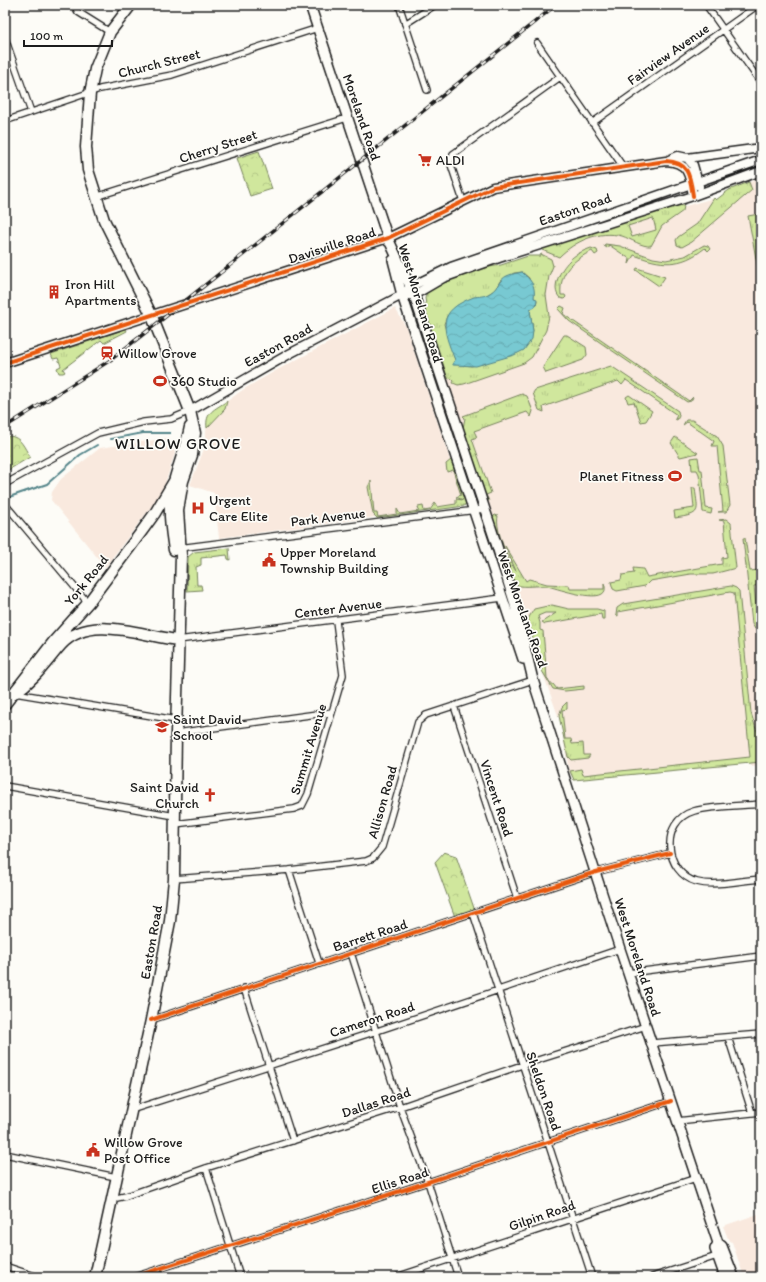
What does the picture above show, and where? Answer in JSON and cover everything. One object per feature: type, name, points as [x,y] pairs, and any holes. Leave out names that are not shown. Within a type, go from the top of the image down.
[{"type":"highway","points":[[131,5],[110,32],[95,69],[90,93],[87,156],[88,170],[101,213],[151,314],[190,411]]},
{"type":"highway","name":"Easton Road","points":[[177,548],[170,506],[174,481],[188,440],[190,411]]},
{"type":"highway","name":"Easton Road","points":[[95,1277],[151,1020],[170,921],[174,879],[176,720],[180,606],[177,548],[178,510],[183,481],[195,442],[190,411]]},
{"type":"highway","name":"York Road","points":[[5,704],[15,693],[22,680],[88,603],[156,514],[174,481]]},
{"type":"highway","name":"York Road","points":[[15,693],[30,683],[62,644],[74,634],[88,628],[106,628],[178,640]]},
{"type":"main road","name":"Moreland Road","points":[[310,5],[388,238]]},
{"type":"main road","points":[[687,158],[759,148]]},
{"type":"main road","name":"Davisville Road","points":[[5,362],[388,238],[493,187],[666,161],[678,156],[687,158]]},
{"type":"main road","points":[[687,158],[693,164],[697,194]]},
{"type":"main road","name":"Easton Road","points":[[412,291],[458,264],[761,160]]},
{"type":"main road","points":[[666,161],[682,164],[695,183]]},
{"type":"main road","name":"Easton Road","points":[[190,411],[291,352],[402,295],[443,278],[499,258],[697,194],[761,171]]},
{"type":"main road","name":"West Moreland Road","points":[[388,238],[412,291],[514,601],[534,680],[620,949],[718,1243],[722,1246],[734,1277]]},
{"type":"main road","name":"West Moreland Road","points":[[388,238],[402,295],[502,598],[523,658],[534,680]]},
{"type":"main road","name":"West Moreland Road","points":[[718,1243],[716,1249],[717,1256],[725,1277]]},
{"type":"street","points":[[74,5],[78,12],[110,32]]},
{"type":"street","points":[[399,5],[427,90]]},
{"type":"street","points":[[405,24],[435,5]]},
{"type":"street","points":[[706,5],[761,83]]},
{"type":"street","name":"Fairview Avenue","points":[[592,123],[758,5]]},
{"type":"street","name":"Church Street","points":[[5,121],[100,89],[172,75],[318,28]]},
{"type":"street","points":[[5,38],[31,112]]},
{"type":"street","points":[[537,42],[624,168]]},
{"type":"street","points":[[463,201],[450,162],[453,154],[560,77]]},
{"type":"street","name":"Cherry Street","points":[[95,197],[347,118]]},
{"type":"street","points":[[5,484],[98,432],[144,422],[171,419],[190,411]]},
{"type":"street","points":[[6,505],[88,603]]},
{"type":"street","name":"Park Avenue","points":[[177,548],[484,509]]},
{"type":"street","name":"Center Avenue","points":[[178,640],[336,621],[502,598]]},
{"type":"street","name":"Summit Avenue","points":[[5,786],[119,806],[175,820],[294,809],[302,806],[308,794],[343,675],[336,621]]},
{"type":"street","name":"Allison Road","points":[[174,879],[289,870],[366,860],[379,853],[418,722],[426,715],[534,680]]},
{"type":"street","points":[[15,693],[176,720]]},
{"type":"street","name":"Vincent Road","points":[[454,706],[517,898]]},
{"type":"street","points":[[176,733],[332,712]]},
{"type":"street","points":[[761,804],[694,811],[684,816],[676,825],[672,833],[670,852],[679,871],[687,878],[698,883],[709,884],[761,879]]},
{"type":"street","name":"Barrett Road","points":[[151,1020],[596,872],[670,852]]},
{"type":"street","points":[[289,870],[319,963]]},
{"type":"street","name":"Sheldon Road","points":[[473,913],[592,1277]]},
{"type":"street","name":"Cameron Road","points":[[131,1110],[377,1031],[620,949]]},
{"type":"street","points":[[351,953],[400,1107],[428,1182],[458,1277]]},
{"type":"street","points":[[628,973],[761,956]]},
{"type":"street","points":[[244,988],[293,1141]]},
{"type":"street","name":"Dallas Road","points":[[112,1199],[126,1196],[206,1168],[400,1107],[522,1065],[646,1026]]},
{"type":"street","points":[[652,1043],[761,1034]]},
{"type":"street","points":[[728,1037],[752,1113]]},
{"type":"street","name":"Ellis Road","points":[[134,1277],[428,1182],[671,1101]]},
{"type":"street","points":[[677,1121],[761,1112]]},
{"type":"street","points":[[5,1154],[116,1177]]},
{"type":"street","points":[[206,1168],[240,1277]]},
{"type":"street","name":"Gilpin Road","points":[[396,1277],[696,1178]]},
{"type":"street","points":[[652,1277],[717,1256]]},
{"type":"street","points":[[5,1266],[38,1277]]},
{"type":"shaded area","points":[[761,178],[761,765],[751,766],[751,763],[574,780],[569,771],[561,724],[542,671],[528,619],[509,577],[461,429],[463,428],[424,306],[426,305],[425,296],[427,292],[442,284],[483,268],[501,265],[528,256],[540,256],[544,247],[679,205],[682,207],[714,198],[716,200],[729,190]]},
{"type":"shaded area","points":[[395,308],[406,327],[465,505],[219,538],[214,493],[190,485],[204,449],[208,415],[244,389],[277,370]]},
{"type":"shaded area","points":[[168,438],[175,453],[162,493],[105,567],[51,500],[52,492],[61,479],[100,448]]},
{"type":"shaded area","points":[[761,1213],[761,1277],[744,1277],[732,1242],[729,1241],[723,1226]]},
{"type":"green space","points":[[259,151],[272,189],[250,196],[237,158]]},
{"type":"green space","points":[[749,182],[752,190],[691,242],[682,247],[677,245],[676,240],[678,237],[697,224],[714,198],[716,200],[729,190]]},
{"type":"green space","points":[[678,205],[684,206],[683,211],[662,226],[651,246],[640,244],[622,236],[605,234],[588,238],[572,246],[559,257],[542,250],[544,247]],"holes":[[[653,218],[656,230],[632,237],[628,226]]]},
{"type":"green space","points":[[759,214],[761,226],[761,285],[748,216]]},
{"type":"green space","points":[[605,244],[620,246],[653,258],[666,260],[685,256],[704,245],[708,246],[710,249],[708,251],[705,248],[687,259],[670,263],[653,261],[634,255],[629,264],[630,259],[609,245],[607,248],[604,246]]},
{"type":"green space","points":[[591,248],[597,250],[598,253],[595,255],[592,251],[579,258],[565,273],[562,280],[561,295],[565,295],[566,297],[564,299],[560,298],[557,294],[556,284],[563,269],[574,256]]},
{"type":"green space","points":[[541,254],[551,259],[553,266],[549,276],[546,295],[549,316],[546,330],[532,357],[524,363],[464,384],[458,385],[453,383],[454,381],[451,378],[449,379],[447,376],[424,306],[426,305],[425,298],[427,292],[451,279],[478,269],[501,265],[528,256],[540,256]],"holes":[[[522,272],[529,278],[534,298],[537,300],[536,306],[530,310],[533,331],[486,363],[471,366],[453,363],[455,360],[444,324],[447,316],[463,302],[483,297],[495,290],[500,281],[514,273]]]},
{"type":"green space","points":[[637,268],[665,277],[659,286],[636,270]]},
{"type":"green space","points":[[561,306],[565,308],[563,314],[689,401],[693,397],[691,401],[687,402],[569,321],[558,309]]},
{"type":"green space","points":[[126,329],[127,331],[104,343],[101,340],[63,369],[65,372],[59,373],[57,368],[61,366],[58,358],[53,359],[51,354]]},
{"type":"green space","points":[[564,335],[567,335],[586,347],[587,355],[583,360],[546,373],[543,367]]},
{"type":"green space","points":[[611,366],[678,411],[679,416],[677,420],[675,419],[677,415],[626,380],[622,385],[618,381],[543,407],[544,412],[539,410],[533,393],[535,390]]},
{"type":"green space","points":[[522,394],[527,396],[533,411],[531,417],[527,412],[474,431],[477,437],[472,439],[491,493],[486,495],[489,501],[483,499],[461,429],[463,428],[465,418],[463,416]]},
{"type":"green space","points":[[629,395],[652,411],[646,421],[641,422],[634,402],[628,403],[626,397]]},
{"type":"green space","points":[[227,401],[225,409],[207,428],[207,418],[211,412]]},
{"type":"green space","points":[[686,420],[692,420],[717,436],[723,446],[730,505],[726,512],[718,512],[723,511],[717,446],[712,446],[714,441],[687,422],[683,425]]},
{"type":"green space","points":[[9,436],[19,440],[30,457],[5,472],[5,439]]},
{"type":"green space","points":[[675,437],[698,453],[680,457],[671,443]]},
{"type":"green space","points":[[698,457],[700,470],[702,470],[706,508],[712,509],[711,514],[703,512],[699,474],[697,470],[692,470],[691,458]]},
{"type":"green space","points":[[451,460],[466,503],[464,506],[377,518],[373,514],[368,487],[371,481],[374,513],[377,513],[378,517],[397,514],[397,509],[400,514],[419,511],[418,507],[423,506],[424,511],[430,510],[435,503],[437,507],[456,504],[456,499],[463,500],[456,497],[461,495],[453,470],[447,472],[446,464]]},
{"type":"green space","points":[[692,488],[695,488],[697,503],[696,511],[690,515],[675,518],[674,511],[694,508]]},
{"type":"green space","points":[[495,515],[498,516],[498,529],[500,537],[509,560],[516,571],[505,546],[526,581],[529,579],[547,584],[569,585],[570,589],[604,589],[604,583],[605,591],[601,595],[593,596],[572,593],[547,586],[516,585],[517,583],[514,580],[511,581],[492,518]]},
{"type":"green space","points":[[726,519],[731,523],[736,568],[713,574],[691,574],[650,581],[645,586],[617,591],[613,589],[611,582],[621,580],[622,575],[634,573],[633,568],[643,569],[647,577],[722,564],[722,558],[727,557],[724,521],[719,520]]},
{"type":"green space","points":[[743,538],[745,538],[750,571],[759,570],[761,585],[754,586],[758,624],[761,624],[761,630],[755,629],[752,624]]},
{"type":"green space","points":[[229,548],[230,560],[228,559],[227,555],[201,558],[201,565],[196,567],[197,585],[201,585],[202,590],[187,591],[188,557],[194,552]]},
{"type":"green space","points":[[731,586],[739,591],[751,713],[756,729],[761,736],[761,762],[574,780],[570,771],[581,769],[583,775],[750,757],[734,593],[730,592],[618,612],[618,616],[616,615],[617,608],[623,604]]},
{"type":"green space","points":[[552,605],[569,609],[597,609],[604,611],[604,619],[602,619],[601,614],[545,624],[542,622],[556,613],[545,613],[538,616],[540,630],[543,631],[547,678],[550,684],[553,684],[557,689],[584,686],[584,689],[565,691],[553,689],[542,671],[528,619],[534,609]]},
{"type":"green space","points":[[567,702],[567,709],[562,710],[565,739],[571,739],[572,744],[583,743],[584,755],[590,755],[588,758],[571,760],[568,757],[559,716],[562,707]]},
{"type":"green space","points":[[444,852],[456,856],[475,911],[455,917],[435,862]]},
{"type":"water","points":[[522,272],[532,283],[534,298],[537,299],[536,306],[530,310],[533,331],[532,339],[524,350],[514,355],[476,366],[453,365],[455,360],[447,339],[445,322],[453,308],[474,297],[483,296],[490,293],[504,277]]},
{"type":"waterway","points":[[111,439],[143,433],[170,433]]},
{"type":"waterway","points":[[5,502],[12,496],[47,484],[80,455],[97,445]]},
{"type":"railway","points":[[5,427],[109,361],[556,5]]},
{"type":"cycle path","points":[[5,363],[388,238],[493,187],[666,161],[674,162],[684,167],[691,182],[693,196]]},
{"type":"cycle path","points":[[151,1020],[596,872],[670,853]]},
{"type":"cycle path","points":[[134,1277],[428,1182],[671,1101]]},
{"type":"place","name":"ALDI","points":[[425,160]]},
{"type":"place","name":"Iron Hill Apartments","points":[[54,292]]},
{"type":"place","name":"Willow Grove","points":[[107,353]]},
{"type":"place","name":"360 Studio","points":[[160,381]]},
{"type":"place","name":"Planet Fitness","points":[[675,476]]},
{"type":"place","name":"Urgent Care Elite","points":[[198,508]]},
{"type":"place","name":"Upper Moreland Township Building","points":[[269,560]]},
{"type":"place","name":"Saint David School","points":[[162,727]]},
{"type":"place","name":"Saint David Church","points":[[210,795]]},
{"type":"place","name":"Willow Grove Post Office","points":[[93,1150]]},
{"type":"district","name":"WILLOW GROVE","points":[[178,443]]}]
